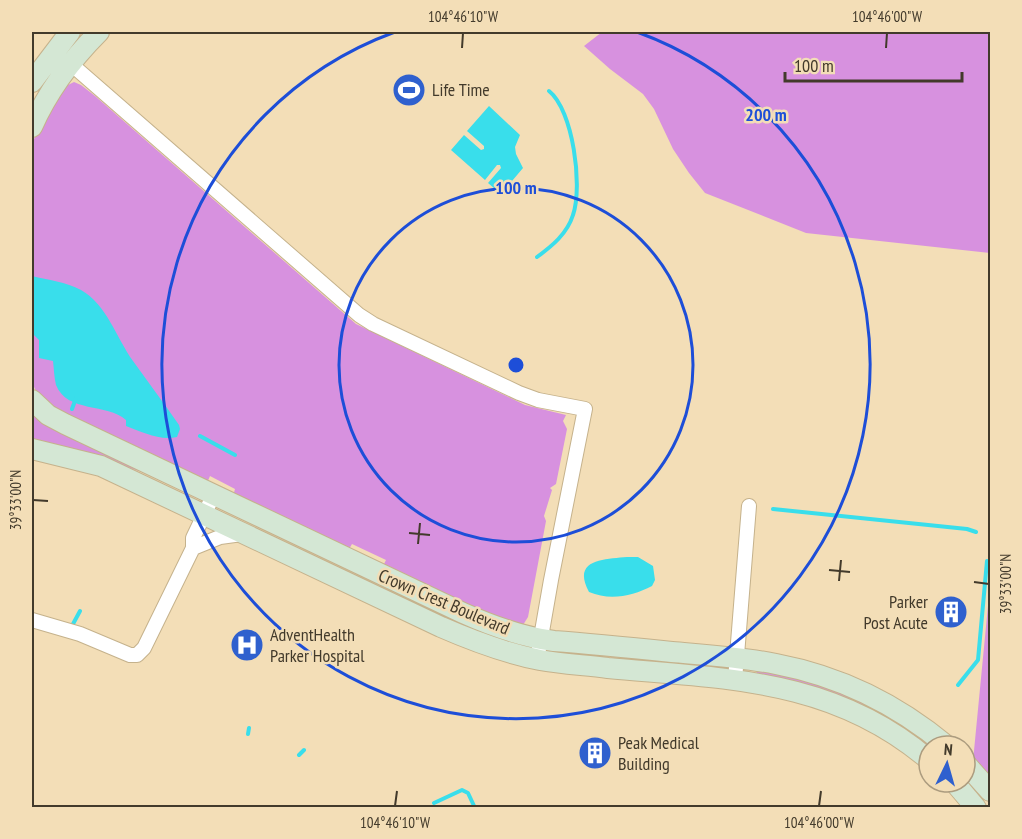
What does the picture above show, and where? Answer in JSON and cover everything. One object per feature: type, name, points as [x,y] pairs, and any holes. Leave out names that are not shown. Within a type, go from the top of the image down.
[{"type":"main road","points":[[32,82],[70,32]]},
{"type":"main road","points":[[32,127],[47,98],[70,64],[99,32]]},
{"type":"main road","name":"Crown Crest Boulevard","points":[[32,400],[48,415],[65,424],[477,619],[541,639],[737,658],[794,668],[842,683],[898,711],[930,734]]},
{"type":"main road","name":"Crown Crest Boulevard","points":[[32,449],[101,466],[467,639],[537,660],[735,680],[792,690],[832,702],[880,725],[917,751]]},
{"type":"main road","name":"Crown Crest Boulevard","points":[[32,461],[137,484]]},
{"type":"main road","points":[[977,776],[990,791]]},
{"type":"main road","points":[[965,794],[976,807]]},
{"type":"street","points":[[70,64],[359,315],[381,328],[524,395],[585,409],[537,660]]},
{"type":"street","points":[[32,620],[80,634],[126,654],[137,655],[144,648],[193,548],[193,538],[214,494]]},
{"type":"street","points":[[735,680],[749,506]]},
{"type":"street","points":[[193,548],[220,537],[244,533]]},
{"type":"street","points":[[356,586],[365,567]]},
{"type":"shaded area","points":[[602,32],[990,32],[990,253],[806,233],[705,193],[673,149],[654,109],[643,94],[584,46]]},
{"type":"shaded area","points":[[74,82],[95,96],[356,324],[525,405],[566,415],[563,421],[567,429],[556,484],[550,488],[552,490],[544,516],[546,521],[528,617],[523,625],[503,621],[383,566],[386,560],[352,544],[348,551],[233,496],[235,489],[210,476],[207,483],[54,410],[37,394],[32,382],[32,144],[41,123],[66,86]]},
{"type":"shaded area","points":[[32,412],[148,474],[115,463],[32,444]]},
{"type":"shaded area","points":[[990,585],[990,780],[977,765],[976,734]]},
{"type":"shaded area","points":[[758,667],[802,676],[890,714],[918,734],[917,746],[756,675]]},
{"type":"water","points":[[489,106],[520,135],[515,147],[523,168],[501,194],[488,183],[501,168],[500,165],[497,165],[485,180],[451,150],[464,135],[481,150],[484,149],[484,146],[467,131]]},
{"type":"water","points":[[32,276],[75,287],[98,304],[133,361],[179,425],[177,437],[158,437],[138,431],[126,426],[126,420],[118,415],[78,404],[61,394],[56,385],[53,361],[39,358],[39,340],[32,333]]},
{"type":"water","points":[[638,557],[653,566],[655,580],[652,586],[613,597],[589,592],[584,573],[587,567],[601,560]]},
{"type":"waterway","points":[[537,257],[563,234],[573,215],[576,202],[576,168],[570,131],[564,114],[549,91]]},
{"type":"waterway","points":[[72,409],[76,398]]},
{"type":"waterway","points":[[200,436],[235,455]]},
{"type":"waterway","points":[[773,509],[967,529],[976,532]]},
{"type":"waterway","points":[[958,685],[978,660],[987,561]]},
{"type":"waterway","points":[[73,624],[80,611]]},
{"type":"waterway","points":[[248,734],[249,728]]},
{"type":"waterway","points":[[299,755],[304,750]]},
{"type":"waterway","points":[[434,803],[462,790],[468,793],[475,808]]},
{"type":"place","name":"Life Time","points":[[409,90]]},
{"type":"place","name":"Parker Post Acute","points":[[951,612]]},
{"type":"place","name":"AdventHealth Parker Hospital","points":[[247,645]]},
{"type":"place","name":"Peak Medical Building","points":[[595,753]]}]
